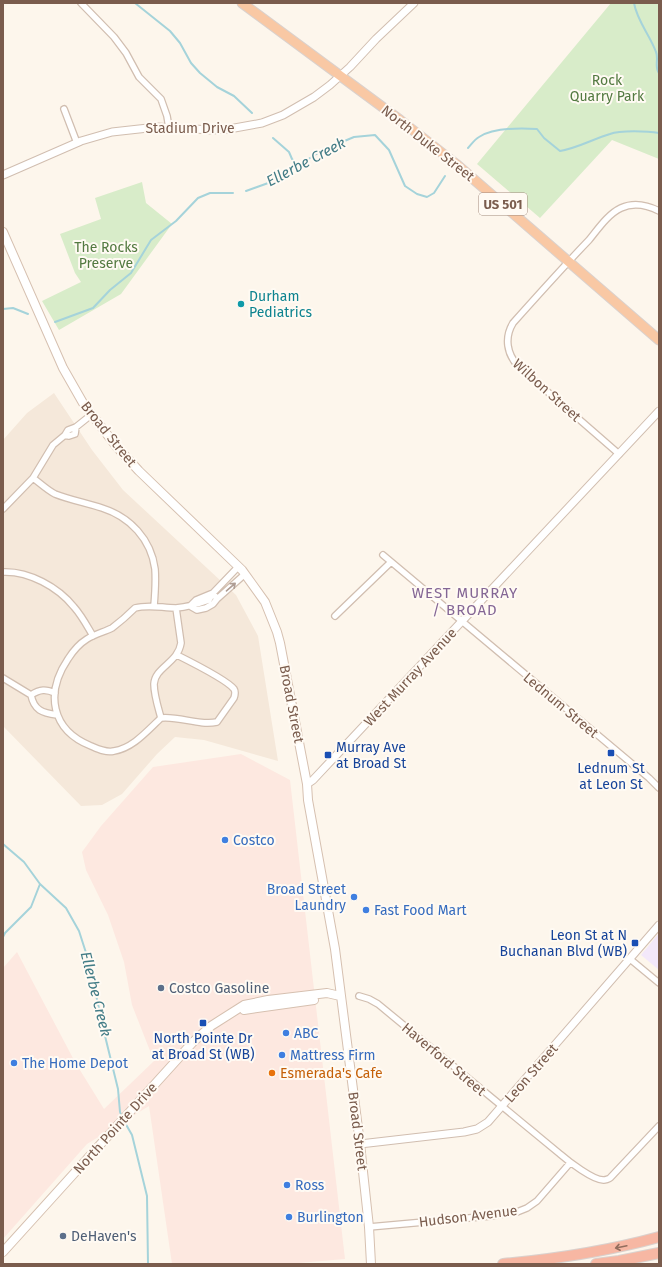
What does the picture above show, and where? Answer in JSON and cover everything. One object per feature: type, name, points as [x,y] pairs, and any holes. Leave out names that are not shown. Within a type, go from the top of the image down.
[{"type":"highway","name":"North Duke Street","points":[[242,3],[456,164],[659,340]]},
{"type":"highway","points":[[503,1264],[547,1260],[589,1253],[634,1244],[659,1237]]},
{"type":"highway","points":[[596,1264],[659,1253]]},
{"type":"main road","name":"Broad Street","points":[[3,232],[72,385],[91,415],[139,471],[245,574],[265,602],[277,632],[307,784],[308,800],[335,949],[360,1144],[369,1227],[371,1264]]},
{"type":"main road","name":"North Pointe Drive","points":[[3,1252],[198,1036],[211,1026],[233,1012],[340,996]]},
{"type":"street","points":[[81,3],[114,37],[126,53],[139,77],[161,99],[167,116],[169,128]]},
{"type":"street","name":"Stadium Drive","points":[[3,175],[89,138],[121,130],[144,128],[212,130],[237,128],[262,123],[282,115],[298,107],[341,76],[376,39],[414,3]]},
{"type":"street","points":[[64,109],[77,143]]},
{"type":"street","name":"Wilbon Street","points":[[619,454],[518,366],[510,356],[508,350],[508,334],[513,323],[609,218],[621,208],[631,205],[642,205],[659,211]]},
{"type":"street","name":"West Murray Avenue","points":[[307,784],[314,780],[659,411]]},
{"type":"street","points":[[3,509],[33,478],[49,449],[65,435],[68,430],[76,427],[91,415]]},
{"type":"street","points":[[33,478],[55,493],[111,511],[128,521],[135,528],[146,542],[152,556],[156,582],[154,606]]},
{"type":"street","name":"Lednum Street","points":[[383,555],[650,778],[659,788]]},
{"type":"street","points":[[335,616],[391,562]]},
{"type":"street","points":[[177,655],[206,670],[232,687],[235,694],[234,698],[217,722],[209,724],[182,718],[161,718],[134,742],[125,748],[113,752],[99,749],[76,739],[64,728],[57,715],[55,693],[60,674],[68,659],[80,644],[116,625],[135,608],[145,606],[176,608],[190,606],[196,600],[212,593],[238,567]]},
{"type":"street","points":[[3,572],[10,571],[24,575],[45,583],[56,590],[76,609],[93,636]]},
{"type":"street","points":[[190,606],[197,610],[217,599],[245,574]]},
{"type":"street","points":[[212,593],[217,599]]},
{"type":"street","points":[[208,604],[212,593]]},
{"type":"street","points":[[161,718],[154,684],[156,677],[177,655],[181,643],[176,608]]},
{"type":"street","points":[[3,678],[31,695],[36,707],[42,712],[57,715]]},
{"type":"street","points":[[31,695],[42,690],[55,693]]},
{"type":"street","name":"Leon Street","points":[[360,1144],[464,1132],[477,1129],[488,1122],[659,925]]},
{"type":"street","points":[[630,959],[659,983]]},
{"type":"street","name":"Haverford Street","points":[[360,996],[378,1004],[570,1163],[599,1180],[605,1180],[613,1175],[659,1126]]},
{"type":"street","name":"Hudson Avenue","points":[[369,1227],[491,1216],[517,1212],[527,1208],[537,1201],[570,1163]]},
{"type":"shaded area","points":[[54,393],[92,450],[123,490],[236,595],[258,636],[278,761],[204,740],[175,737],[157,754],[122,794],[102,805],[81,806],[3,726],[3,440],[27,413]]},
{"type":"shaded area","points":[[241,754],[290,780],[345,1259],[287,1264],[172,1264],[149,1106],[87,1144],[3,1239],[3,968],[17,952],[75,1062],[104,1109],[154,1061],[132,1005],[124,962],[108,915],[86,870],[82,852],[101,826],[153,767]]},
{"type":"shaded area","points":[[659,933],[659,970],[641,955]]},
{"type":"green space","name":"Rock Quarry Park","points":[[611,3],[659,3],[659,159],[612,140],[540,218],[477,164]]},
{"type":"green space","name":"The Rocks Preserve","points":[[142,182],[146,203],[172,224],[121,294],[59,330],[42,301],[81,282],[75,273],[60,234],[101,219],[95,198]]},
{"type":"waterway","points":[[135,3],[170,31],[180,43],[191,63],[200,73],[217,87],[234,96],[252,113]]},
{"type":"waterway","points":[[634,3],[638,16],[656,52],[657,68],[659,73]]},
{"type":"waterway","name":"Ellerbe Creek","points":[[468,148],[477,138],[485,134],[507,129],[537,129],[544,138],[560,151],[620,132],[634,131],[659,133]]},
{"type":"waterway","name":"Ellerbe Creek","points":[[246,191],[271,182],[323,150],[354,137],[375,135],[389,150],[405,186],[417,194],[427,197],[434,193],[445,176]]},
{"type":"waterway","points":[[273,138],[289,152],[292,159],[299,165]]},
{"type":"waterway","name":"Ellerbe Creek","points":[[55,322],[93,308],[110,290],[131,273],[151,240],[176,221],[198,198],[210,193],[233,193]]},
{"type":"waterway","name":"Ellerbe Creek","points":[[3,309],[13,308],[28,314]]},
{"type":"waterway","name":"Ellerbe Creek","points":[[3,844],[24,862],[40,884],[66,908],[79,931],[88,959],[118,1089],[120,1112],[122,1117]]},
{"type":"waterway","points":[[3,937],[5,933],[31,907],[40,884]]},
{"type":"waterway","name":"Ellerbe Creek","points":[[124,1121],[132,1135],[147,1196],[148,1264]]},
{"type":"place","name":"Durham Pediatrics","points":[[241,304]]},
{"type":"place","name":"Lednum St at Leon St","points":[[611,753]]},
{"type":"place","name":"Murray Ave at Broad St","points":[[328,755]]},
{"type":"place","name":"Costco","points":[[225,840]]},
{"type":"place","name":"Broad Street Laundry","points":[[354,897]]},
{"type":"place","name":"Fast Food Mart","points":[[366,910]]},
{"type":"place","name":"Leon St at N Buchanan Blvd (WB)","points":[[635,943]]},
{"type":"place","name":"Costco Gasoline","points":[[161,988]]},
{"type":"place","name":"North Pointe Dr at Broad St (WB)","points":[[203,1023]]},
{"type":"place","name":"ABC","points":[[286,1033]]},
{"type":"place","name":"Mattress Firm","points":[[282,1055]]},
{"type":"place","name":"The Home Depot","points":[[14,1063]]},
{"type":"place","name":"Esmerada's Cafe","points":[[272,1073]]},
{"type":"place","name":"Ross","points":[[287,1185]]},
{"type":"place","name":"Burlington","points":[[289,1217]]},
{"type":"place","name":"DeHaven's","points":[[63,1236]]},
{"type":"district","name":"WEST MURRAY / BROAD","points":[[465,602]]}]
